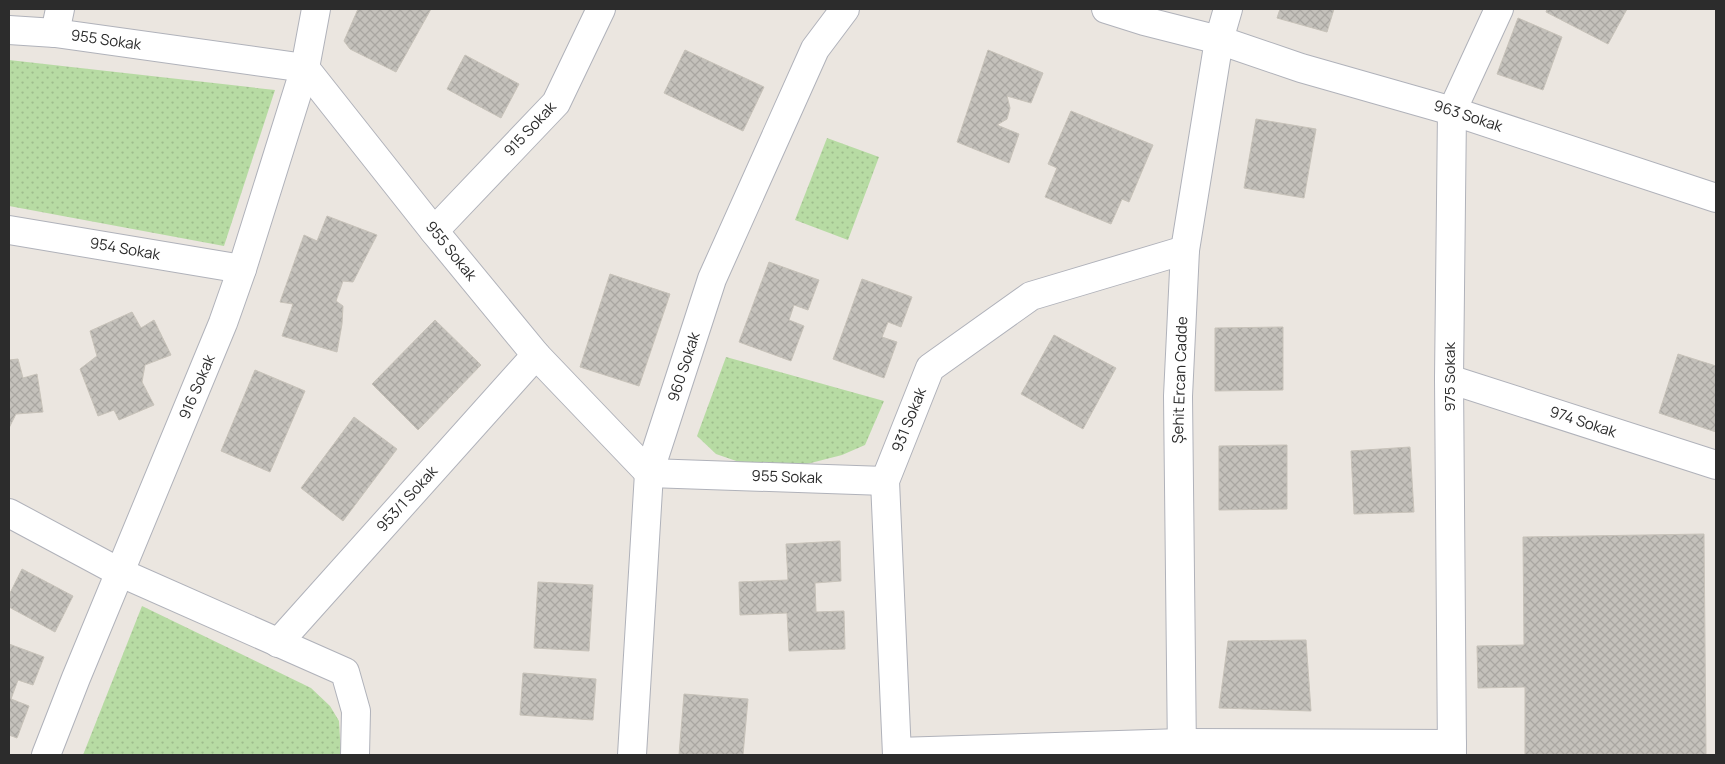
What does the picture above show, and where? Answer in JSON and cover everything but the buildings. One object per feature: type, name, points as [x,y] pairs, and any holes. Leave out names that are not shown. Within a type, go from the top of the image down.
[{"type":"street","name":"916 Sokak","points":[[46,755],[119,572],[224,323],[305,68],[316,9]]},
{"type":"street","name":"915 Sokak","points":[[434,231],[556,102],[601,9]]},
{"type":"street","name":"960 Sokak","points":[[632,755],[649,473],[712,279],[815,49],[845,9]]},
{"type":"street","name":"963 Sokak","points":[[1106,9],[1144,21],[1219,40],[1301,68],[1452,110],[1716,198]]},
{"type":"street","name":"Şehit Ercan Cadde","points":[[1182,749],[1178,396],[1185,250],[1219,40],[1228,9]]},
{"type":"street","name":"975 Sokak","points":[[1452,750],[1449,379],[1452,110],[1499,9]]},
{"type":"street","name":"955 Sokak","points":[[9,30],[58,21],[305,68],[434,231],[536,355],[649,473],[884,481]]},
{"type":"street","name":"954 Sokak","points":[[9,230],[242,269]]},
{"type":"street","name":"931 Sokak","points":[[897,754],[884,481],[930,368],[1031,296],[1185,250]]},
{"type":"street","name":"953/1 Sokak","points":[[278,642],[536,355]]},
{"type":"street","name":"974 Sokak","points":[[1449,379],[1716,465]]},
{"type":"street","points":[[9,513],[119,572],[345,672],[356,711],[355,755]]},
{"type":"street","points":[[897,754],[1182,749],[1452,750]]},
{"type":"green space","points":[[9,60],[275,90],[224,246],[9,206]]},
{"type":"green space","points":[[827,138],[879,157],[848,240],[795,220]]},
{"type":"green space","points":[[726,357],[884,401],[865,445],[842,455],[799,466],[745,464],[716,454],[697,436]]},
{"type":"green space","points":[[142,606],[311,688],[330,706],[339,721],[341,755],[83,755]]}]
